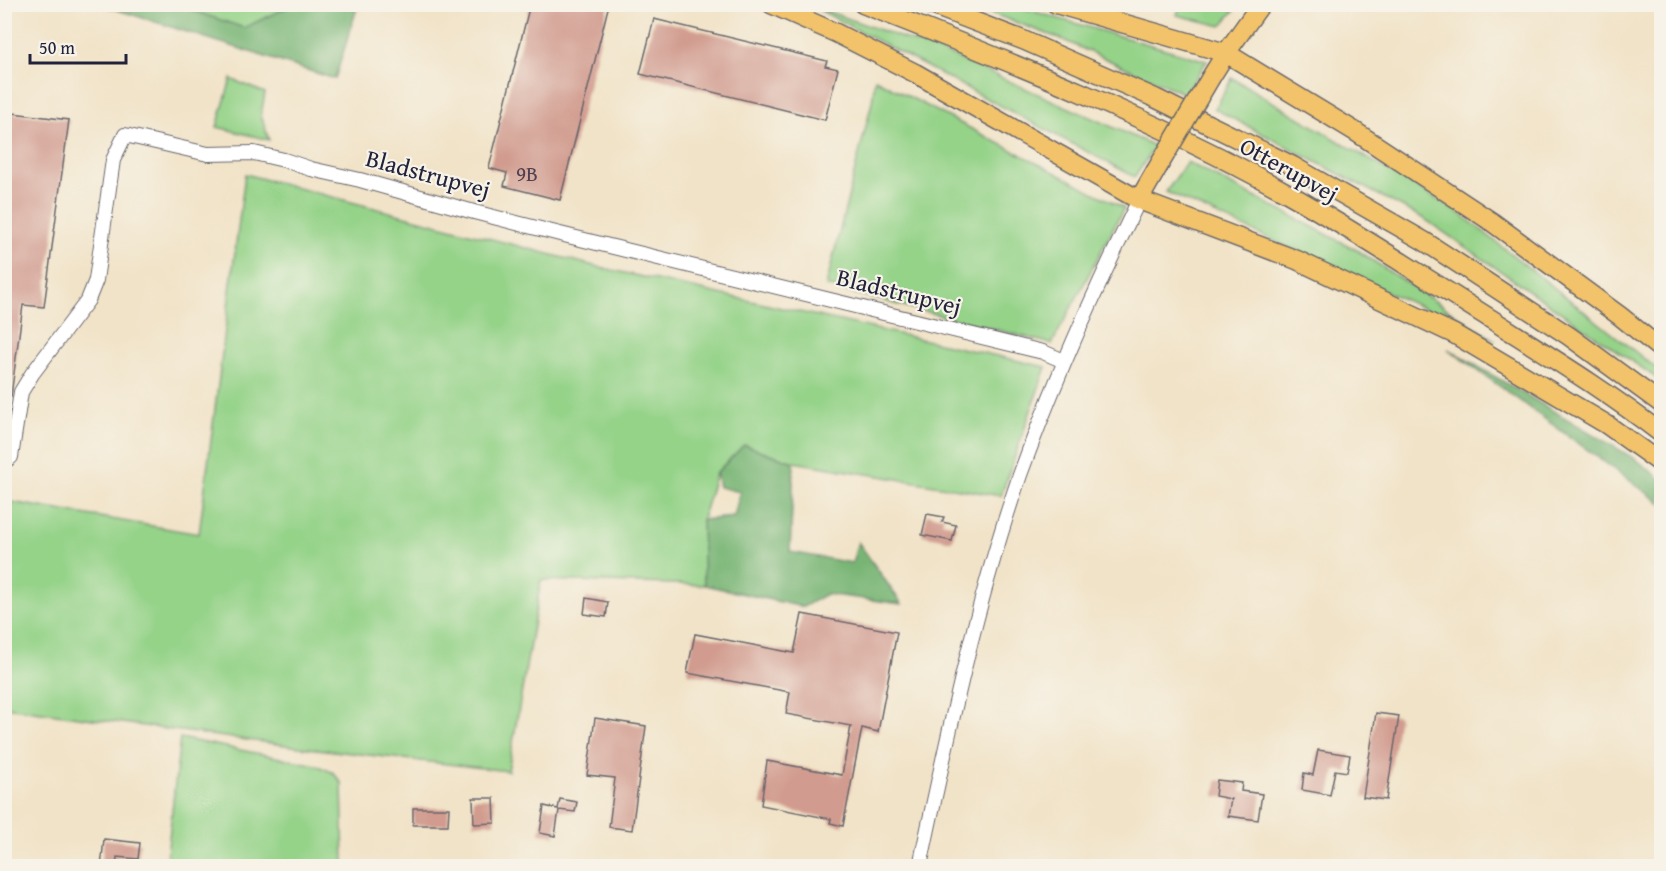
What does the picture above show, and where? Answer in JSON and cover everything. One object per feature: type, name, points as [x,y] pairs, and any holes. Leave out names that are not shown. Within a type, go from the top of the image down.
[{"type":"main road","points":[[771,4],[836,33],[915,73],[1139,200],[1297,260],[1454,334],[1606,424],[1662,464]]},
{"type":"main road","name":"Otterupvej","points":[[863,4],[1019,65],[1155,125],[1289,194],[1409,267],[1606,394],[1662,434]]},
{"type":"main road","name":"Otterupvej","points":[[929,4],[1023,40],[1145,93],[1293,166],[1424,241],[1569,336],[1662,404]]},
{"type":"main road","points":[[1056,4],[1226,53],[1356,132],[1492,222],[1620,316],[1662,350]]},
{"type":"main road","points":[[1139,200],[1211,77],[1261,4]]},
{"type":"street","name":"Bladstrupvej","points":[[4,462],[11,457],[21,392],[88,300],[96,279],[113,160],[125,135],[208,154],[254,153],[284,160],[474,212],[1043,352],[1064,361]]},
{"type":"street","points":[[920,867],[984,591],[1019,478],[1064,361],[1139,200]]},
{"type":"green space","points":[[1180,4],[1239,5],[1221,26],[1177,15]]},
{"type":"green space","points":[[102,5],[176,5],[244,28],[292,5],[358,5],[335,79]]},
{"type":"green space","points":[[176,5],[292,5],[244,28]]},
{"type":"green space","points":[[810,5],[950,55],[1155,146],[1135,177]]},
{"type":"green space","points":[[969,5],[1011,5],[1207,61],[1185,94],[1061,39]]},
{"type":"green space","points":[[1232,78],[1457,211],[1661,372],[1661,381],[1423,218],[1215,109]]},
{"type":"green space","points":[[231,79],[265,93],[261,115],[269,140],[217,127]]},
{"type":"green space","points":[[875,79],[1124,208],[1052,344],[826,286],[872,102]]},
{"type":"green space","points":[[1187,162],[1355,249],[1496,341],[1166,192]]},
{"type":"green space","points":[[245,174],[598,267],[1046,367],[1001,496],[794,462],[744,445],[716,473],[702,520],[704,585],[541,580],[508,771],[299,747],[5,707],[5,501],[199,534]]},
{"type":"green space","points":[[1448,349],[1637,460],[1661,479],[1661,503]]},
{"type":"green space","points":[[744,445],[794,462],[790,552],[852,563],[858,542],[902,604],[826,594],[803,607],[704,585],[702,520],[734,517],[740,492],[719,487],[716,473]]},
{"type":"green space","points":[[180,738],[316,765],[334,773],[342,784],[344,866],[166,866]]},
{"type":"building","points":[[530,4],[609,4],[560,200],[504,186],[507,173],[489,168]]},
{"type":"building","points":[[654,19],[827,61],[825,66],[838,69],[825,120],[640,74]]},
{"type":"building","points":[[4,112],[69,120],[44,307],[23,305],[11,396],[4,395]]},
{"type":"building","points":[[927,514],[944,517],[942,522],[956,525],[952,541],[922,535]]},
{"type":"building","points":[[586,598],[608,602],[606,617],[584,614]]},
{"type":"building","points":[[802,614],[897,632],[878,732],[862,728],[843,826],[830,823],[831,819],[761,805],[767,761],[842,775],[851,726],[786,714],[790,692],[687,673],[695,634],[794,653]]},
{"type":"building","points":[[1376,713],[1399,716],[1386,800],[1363,797]]},
{"type":"building","points":[[595,718],[646,726],[632,830],[609,827],[615,778],[587,775]]},
{"type":"building","points":[[1318,750],[1350,755],[1347,772],[1335,770],[1330,795],[1302,790],[1304,773],[1313,775]]},
{"type":"building","points":[[1217,780],[1242,783],[1241,791],[1262,794],[1258,820],[1228,816],[1231,799],[1215,796]]},
{"type":"building","points":[[473,798],[494,798],[495,823],[474,824]]},
{"type":"building","points":[[560,799],[577,802],[575,812],[559,810],[555,836],[540,833],[544,806],[558,809]]},
{"type":"building","points":[[413,808],[449,808],[448,825],[413,825]]},
{"type":"building","points":[[104,839],[140,843],[138,859],[117,857],[116,867],[101,867]]}]
